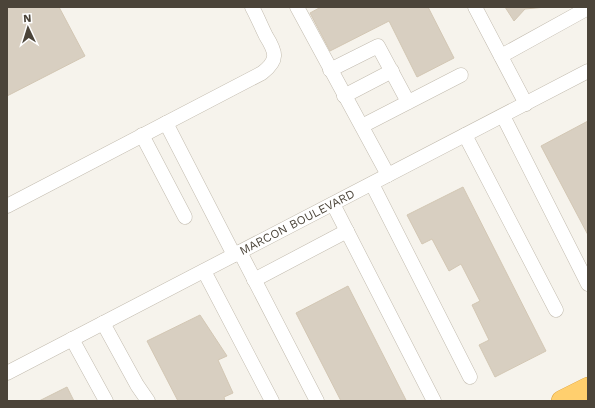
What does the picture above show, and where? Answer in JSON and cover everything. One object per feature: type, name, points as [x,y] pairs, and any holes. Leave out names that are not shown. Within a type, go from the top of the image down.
[{"type":"highway","points":[[562,401],[588,388]]},
{"type":"street","points":[[7,206],[262,73],[272,66],[275,57],[273,45],[252,7]]},
{"type":"street","points":[[297,7],[388,176]]},
{"type":"street","points":[[475,7],[526,104]]},
{"type":"street","points":[[501,56],[588,8]]},
{"type":"street","points":[[330,70],[378,46],[408,102]]},
{"type":"street","points":[[344,96],[392,71]]},
{"type":"street","name":"MARCON BOULEVARD","points":[[7,373],[588,71]]},
{"type":"street","points":[[362,126],[461,75]]},
{"type":"street","points":[[503,116],[588,284]]},
{"type":"street","points":[[166,123],[237,254],[254,280],[317,401]]},
{"type":"street","points":[[465,135],[556,310]]},
{"type":"street","points":[[142,136],[185,217]]},
{"type":"street","points":[[372,184],[470,377]]},
{"type":"street","points":[[333,204],[434,401]]},
{"type":"street","points":[[254,280],[347,231]]},
{"type":"street","points":[[204,271],[272,401]]},
{"type":"street","points":[[103,323],[137,385],[148,401]]},
{"type":"street","points":[[72,339],[106,401]]},
{"type":"building","points":[[7,7],[59,7],[85,56],[7,96]]},
{"type":"building","points":[[321,7],[428,7],[454,58],[417,77],[389,21],[330,51],[310,13]]},
{"type":"building","points":[[505,7],[546,7],[525,9],[514,21]]},
{"type":"building","points":[[588,121],[588,235],[541,146]]},
{"type":"building","points":[[463,187],[546,351],[495,377],[479,345],[489,340],[472,305],[480,301],[461,264],[449,271],[432,239],[422,244],[407,215]]},
{"type":"building","points":[[348,286],[406,400],[404,401],[341,401],[296,313]]},
{"type":"building","points":[[200,315],[227,356],[218,360],[233,393],[224,397],[225,401],[178,401],[147,341]]},
{"type":"building","points":[[67,387],[74,401],[39,401]]}]
